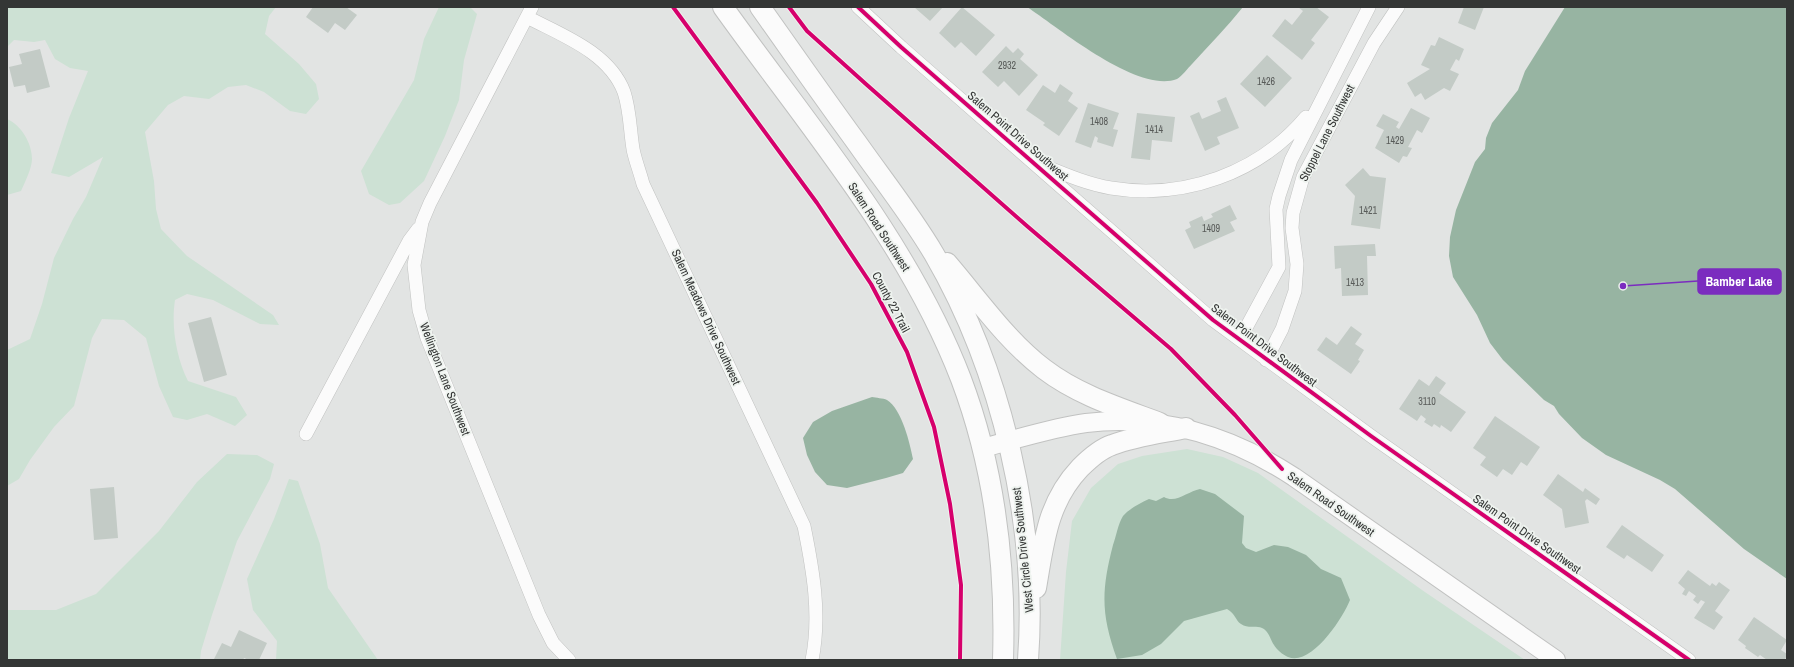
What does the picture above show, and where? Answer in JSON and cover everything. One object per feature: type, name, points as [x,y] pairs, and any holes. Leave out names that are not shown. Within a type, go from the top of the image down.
[{"type":"main road","name":"Salem Road Southwest","points":[[723,7],[840,167],[908,271],[932,314],[949,351],[961,380],[983,448],[1086,424],[1115,421],[1160,424],[1186,428],[1208,434],[1241,447],[1282,469],[1556,660]]},
{"type":"main road","points":[[760,7],[916,225],[1007,334],[1044,368],[1081,391],[1160,424]]},
{"type":"main road","points":[[916,225],[947,279],[971,331],[987,373],[1008,441]]},
{"type":"main road","points":[[1030,619],[1047,527],[1057,499],[1073,475],[1095,455],[1111,445],[1134,438],[1186,428]]},
{"type":"main road","name":"West Circle Drive Southwest","points":[[1008,441],[1021,512],[1028,576],[1030,619],[1028,660]]},
{"type":"main road","name":"West Circle Drive Southwest","points":[[983,448],[995,512],[1002,576],[1003,660]]},
{"type":"street","name":"Salem Point Drive Southwest","points":[[858,7],[901,47],[1180,293],[1266,360],[1438,484],[1689,660]]},
{"type":"street","name":"Stoppel Lane Southwest","points":[[1240,339],[1278,271],[1280,258],[1276,236],[1276,209],[1279,196],[1298,145],[1369,7]]},
{"type":"street","name":"Stoppel Lane Southwest","points":[[1266,360],[1282,329],[1295,291],[1297,264],[1292,228],[1293,212],[1303,177],[1374,43],[1398,7]]},
{"type":"street","name":"Wellington Lane Southwest","points":[[530,12],[430,202],[422,222],[414,265],[420,310],[427,338],[539,616],[553,643],[569,660]]},
{"type":"street","name":"Salem Meadows Drive Southwest","points":[[530,12],[587,48],[615,76],[624,91],[633,150],[643,184],[804,526],[812,565],[816,598],[816,629],[812,660]]},
{"type":"street","name":"Stoppel Lane Southwest","points":[[1032,161],[1077,179],[1111,188],[1173,189],[1219,179],[1255,161],[1287,138],[1322,99]]},
{"type":"street","points":[[306,434],[409,241],[422,222]]},
{"type":"shaded area","points":[[7,7],[276,7],[269,16],[265,34],[299,64],[316,84],[319,99],[306,114],[290,111],[264,92],[246,85],[228,87],[209,99],[184,96],[168,105],[145,132],[154,181],[156,209],[161,229],[187,256],[273,315],[279,325],[260,324],[213,300],[187,294],[175,300],[174,331],[180,362],[188,381],[236,397],[247,415],[235,426],[207,414],[187,420],[173,417],[159,386],[146,338],[124,320],[102,319],[92,338],[74,406],[54,427],[30,460],[19,479],[7,486],[7,350],[30,339],[42,304],[54,258],[73,219],[86,197],[103,157],[69,177],[51,173],[69,118],[88,71],[70,68],[55,59],[45,40],[34,42],[14,40],[7,47]]},
{"type":"shaded area","points":[[439,7],[470,7],[477,14],[464,60],[459,100],[445,136],[424,181],[400,203],[389,205],[369,194],[361,171],[414,80],[424,39]]},
{"type":"shaded area","points":[[1027,7],[1243,7],[1181,76],[1177,79],[1161,81],[1142,77],[1099,56]]},
{"type":"shaded area","points":[[1565,7],[1787,7],[1787,579],[1744,549],[1675,489],[1660,480],[1606,455],[1582,438],[1559,414],[1554,406],[1544,400],[1503,360],[1490,343],[1477,315],[1453,277],[1449,256],[1450,237],[1456,210],[1475,162],[1485,149],[1486,138],[1492,123],[1518,90],[1525,71]]},
{"type":"shaded area","points":[[7,119],[17,126],[25,135],[32,153],[32,163],[21,191],[7,195]]},
{"type":"shaded area","points":[[872,397],[887,400],[897,411],[910,445],[913,459],[903,473],[847,488],[827,485],[815,472],[807,455],[803,438],[813,422],[832,411]]},
{"type":"shaded area","points":[[1187,449],[1223,457],[1258,473],[1422,590],[1525,660],[1060,660],[1066,572],[1072,521],[1091,488],[1118,464],[1142,456]]},
{"type":"shaded area","points":[[227,454],[257,455],[274,464],[270,479],[237,541],[212,615],[201,651],[200,660],[7,660],[7,610],[56,610],[96,594],[159,531],[197,482]]},
{"type":"shaded area","points":[[289,479],[298,481],[320,544],[328,588],[378,660],[276,660],[277,641],[253,610],[247,579],[274,519]]},
{"type":"shaded area","points":[[1200,489],[1215,494],[1244,516],[1242,543],[1246,548],[1256,552],[1274,545],[1288,547],[1306,555],[1321,569],[1341,578],[1350,600],[1341,618],[1325,639],[1306,655],[1297,658],[1286,656],[1276,648],[1268,633],[1264,629],[1244,625],[1239,622],[1227,609],[1184,621],[1161,644],[1142,655],[1117,659],[1108,629],[1104,603],[1106,576],[1109,561],[1121,519],[1125,513],[1138,504],[1149,499],[1156,501],[1164,497],[1173,499]]},
{"type":"building","points":[[313,7],[346,7],[357,15],[345,30],[335,23],[328,33],[306,17]]},
{"type":"building","points":[[914,7],[943,7],[930,21]]},
{"type":"building","points":[[962,7],[995,35],[976,56],[961,42],[955,48],[939,33]]},
{"type":"building","points":[[1298,7],[1316,7],[1329,17],[1311,40],[1315,43],[1302,60],[1272,36],[1285,19],[1292,25],[1303,11]]},
{"type":"building","points":[[1464,7],[1484,7],[1475,30],[1458,23]]},
{"type":"building","points":[[1439,37],[1464,49],[1459,61],[1456,59],[1450,70],[1459,74],[1450,91],[1444,88],[1425,100],[1421,93],[1415,97],[1407,83],[1430,69],[1421,65],[1431,45],[1435,46]]},
{"type":"building","points":[[1006,46],[1013,53],[1018,48],[1024,54],[1020,59],[1038,75],[1019,96],[1004,81],[998,87],[982,72]]},
{"type":"building","points":[[40,49],[50,87],[27,93],[25,85],[14,87],[9,67],[22,64],[19,54]]},
{"type":"building","points":[[1267,55],[1292,78],[1265,107],[1240,84]]},
{"type":"building","points":[[1060,84],[1073,93],[1068,101],[1078,108],[1059,136],[1043,125],[1045,123],[1026,110],[1043,85],[1055,93]]},
{"type":"building","points":[[1226,97],[1239,128],[1217,137],[1220,144],[1205,151],[1190,116],[1199,112],[1202,119],[1221,111],[1217,101]]},
{"type":"building","points":[[1088,103],[1119,113],[1113,129],[1118,130],[1113,147],[1097,142],[1098,138],[1095,136],[1091,148],[1075,142]]},
{"type":"building","points":[[1411,108],[1430,118],[1422,133],[1417,130],[1408,147],[1412,148],[1407,157],[1403,156],[1399,163],[1375,148],[1384,130],[1376,126],[1383,114],[1399,122],[1396,127],[1399,129]]},
{"type":"building","points":[[1137,113],[1175,117],[1172,142],[1152,140],[1150,160],[1131,158]]},
{"type":"building","points":[[1363,168],[1370,176],[1386,178],[1380,229],[1351,225],[1355,196],[1345,185]]},
{"type":"building","points":[[1230,205],[1237,219],[1230,222],[1235,231],[1194,249],[1185,230],[1191,227],[1189,222],[1202,216],[1204,221],[1213,217],[1211,214]]},
{"type":"building","points":[[1375,244],[1376,256],[1367,256],[1368,295],[1342,296],[1341,268],[1335,269],[1334,246]]},
{"type":"building","points":[[211,317],[227,375],[204,382],[188,323]]},
{"type":"building","points":[[1351,326],[1362,334],[1355,344],[1364,350],[1358,360],[1360,361],[1351,374],[1317,350],[1326,337],[1337,345]]},
{"type":"building","points":[[1436,376],[1446,383],[1439,393],[1466,412],[1451,432],[1441,425],[1440,428],[1434,424],[1432,427],[1424,422],[1426,419],[1421,415],[1417,421],[1399,409],[1419,379],[1429,386]]},
{"type":"building","points":[[1495,416],[1540,447],[1527,466],[1521,462],[1512,475],[1503,469],[1497,477],[1480,465],[1486,457],[1473,448]]},
{"type":"building","points":[[1558,474],[1583,492],[1585,488],[1600,499],[1596,505],[1587,499],[1585,501],[1589,523],[1565,528],[1562,509],[1543,495]]},
{"type":"building","points":[[114,487],[118,538],[94,540],[90,489]]},
{"type":"building","points":[[1622,525],[1664,555],[1652,572],[1627,555],[1624,559],[1606,547]]},
{"type":"building","points":[[1688,570],[1710,586],[1712,583],[1716,586],[1719,582],[1730,590],[1715,611],[1723,617],[1714,630],[1694,618],[1705,602],[1701,600],[1698,604],[1693,600],[1696,596],[1689,591],[1686,596],[1682,594],[1685,589],[1678,583]]},
{"type":"building","points":[[1754,617],[1787,640],[1781,650],[1787,654],[1785,660],[1767,660],[1760,655],[1758,657],[1745,648],[1746,646],[1738,640]]},
{"type":"building","points":[[239,630],[267,643],[259,660],[249,660],[244,658],[243,660],[214,659],[222,643],[231,647]]},
{"type":"cycle path","name":"County 22 Trail","points":[[673,7],[817,203],[871,284],[907,352],[934,427],[950,504],[961,585],[960,660]]},
{"type":"cycle path","points":[[789,7],[807,31],[867,85],[1027,226],[1171,349],[1235,415],[1282,469]]},
{"type":"cycle path","points":[[858,7],[901,47],[1213,320],[1371,436],[1689,660]]},
{"type":"place","name":"Bamber Lake","points":[[1623,286]]}]
